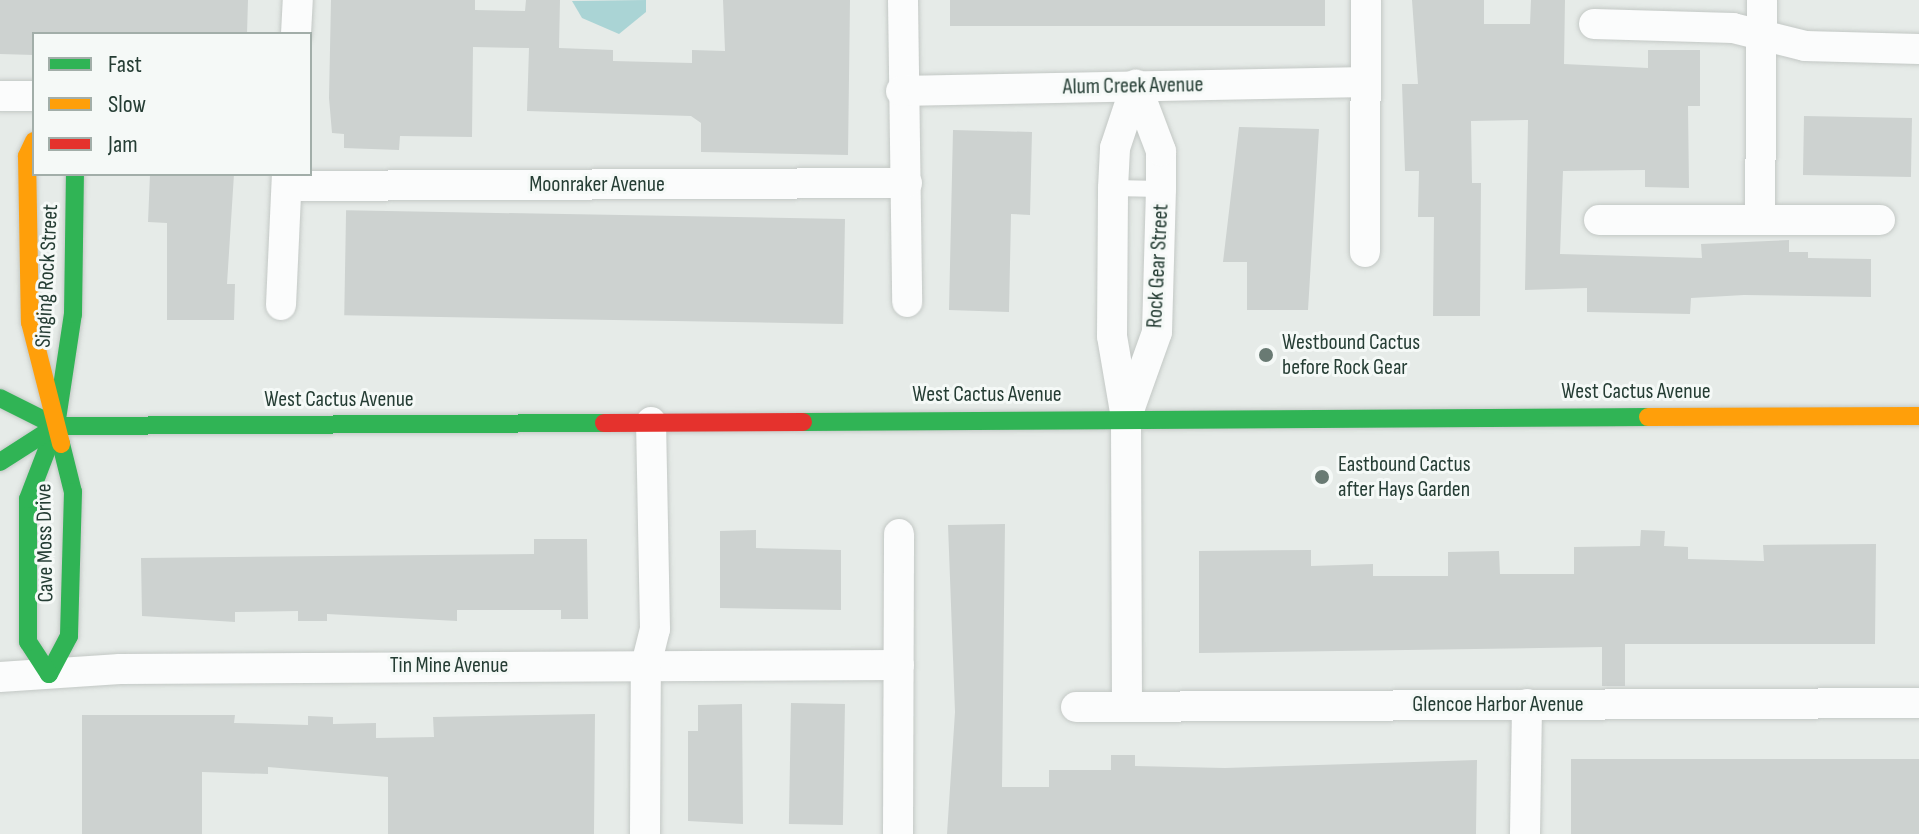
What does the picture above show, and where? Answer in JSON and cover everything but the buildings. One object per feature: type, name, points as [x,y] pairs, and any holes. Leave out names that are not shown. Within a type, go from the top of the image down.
[{"type":"main road","name":"Singing Rock Street","points":[[32,145],[27,156],[32,164]]},
{"type":"main road","name":"Singing Rock Street","points":[[39,176],[53,199],[73,314],[56,426]]},
{"type":"main road","name":"Singing Rock Street","points":[[56,426],[30,322],[53,199],[73,176]]},
{"type":"main road","name":"West Cactus Avenue","points":[[0,398],[56,426],[1919,416]]},
{"type":"main road","points":[[0,462],[56,426]]},
{"type":"main road","name":"Cave Moss Drive","points":[[56,426],[73,492],[69,636],[49,674],[28,642],[28,499],[56,426]]},
{"type":"street","points":[[296,32],[298,0]]},
{"type":"street","points":[[903,0],[901,91],[907,183],[907,302]]},
{"type":"street","points":[[1365,252],[1366,0]]},
{"type":"street","points":[[1760,219],[1762,0]]},
{"type":"street","points":[[1594,24],[1733,28],[1805,46],[1919,49]]},
{"type":"street","name":"Alum Creek Avenue","points":[[901,91],[1365,82]]},
{"type":"street","name":"Rock Gear Street","points":[[1126,418],[1112,336],[1113,188],[1115,148],[1136,85]]},
{"type":"street","name":"Rock Gear Street","points":[[1126,418],[1157,332],[1161,151],[1136,85]]},
{"type":"street","points":[[0,96],[32,96]]},
{"type":"street","points":[[281,305],[288,180]]},
{"type":"street","name":"Moonraker Avenue","points":[[288,180],[907,183]]},
{"type":"street","points":[[1599,220],[1880,220]]},
{"type":"street","points":[[1126,418],[1127,707]]},
{"type":"street","points":[[645,834],[646,665],[655,629],[651,422]]},
{"type":"street","points":[[898,834],[899,534]]},
{"type":"street","name":"Tin Mine Avenue","points":[[0,677],[646,665],[899,665]]},
{"type":"street","name":"Glencoe Harbor Avenue","points":[[1076,707],[1919,703]]},
{"type":"street","points":[[1525,834],[1527,704]]},
{"type":"lane","points":[[1113,188],[1161,189]]},
{"type":"water","points":[[646,0],[646,12],[619,34],[582,18],[572,1]]},
{"type":"traffic: fast","points":[[61,444],[73,492],[69,636],[49,674],[28,642],[28,499],[56,426],[73,314],[75,176]]},
{"type":"traffic: fast","points":[[0,398],[56,426],[604,423]]},
{"type":"traffic: fast","points":[[803,422],[1648,417]]},
{"type":"traffic: fast","points":[[0,462],[56,426]]},
{"type":"traffic: slow","points":[[32,145],[27,156],[30,322],[61,444]]},
{"type":"traffic: slow","points":[[1648,417],[1919,416]]},
{"type":"traffic: jam","points":[[604,423],[803,422]]},
{"type":"place","name":"Westbound Cactus before Rock Gear","points":[[1266,355]]},
{"type":"place","name":"Eastbound Cactus after Hays Garden","points":[[1322,477]]}]
